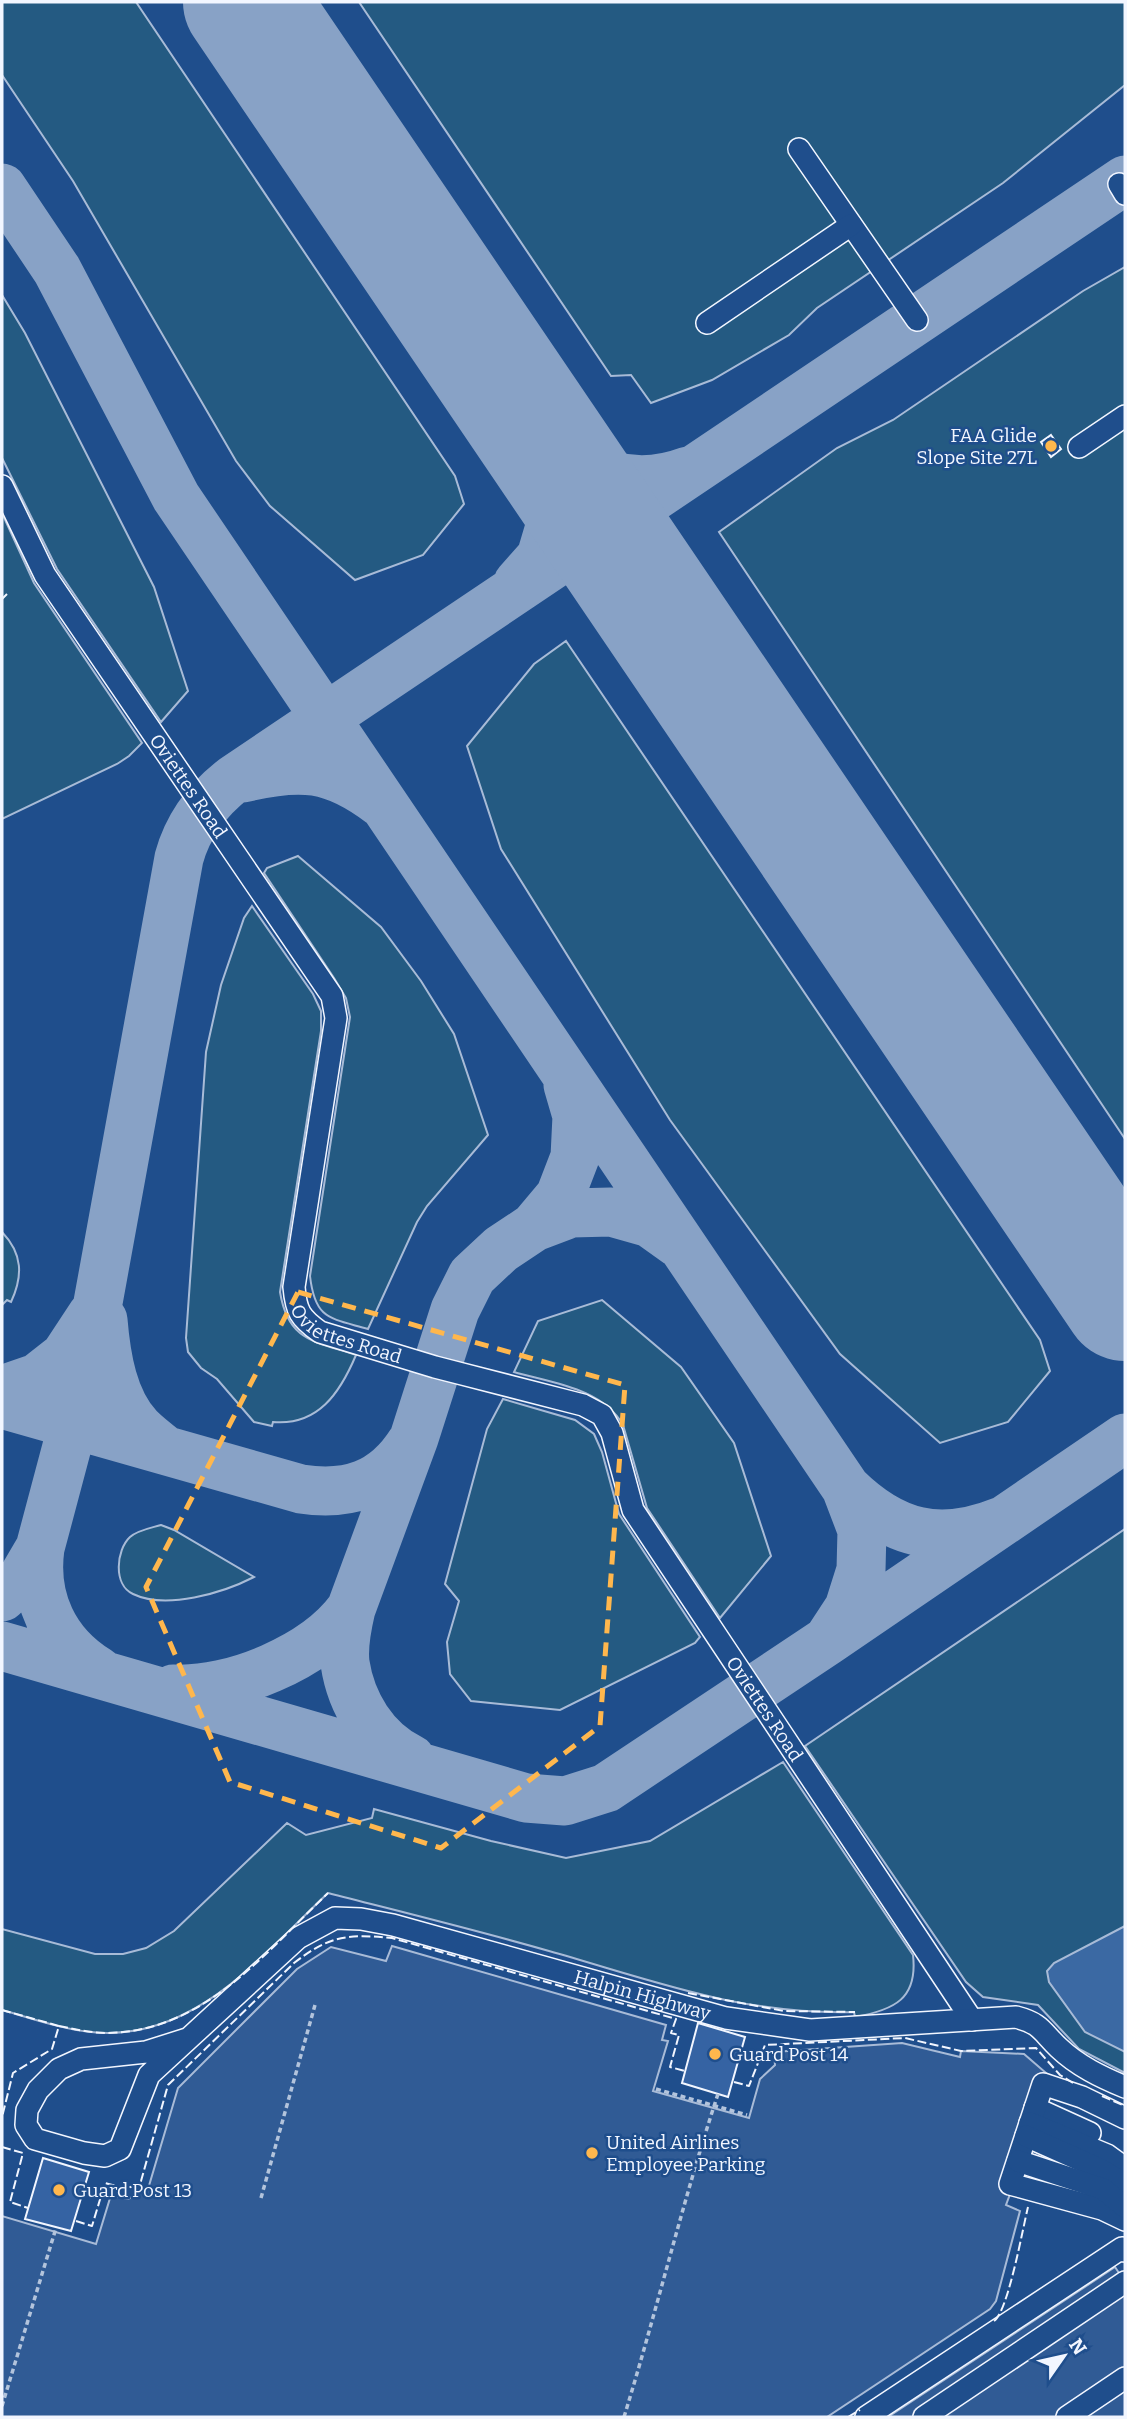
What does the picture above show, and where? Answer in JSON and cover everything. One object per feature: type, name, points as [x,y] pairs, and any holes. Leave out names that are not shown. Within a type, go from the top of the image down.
[{"type":"lane","points":[[799,149],[917,320]]},
{"type":"lane","points":[[707,323],[851,225]]},
{"type":"lane","points":[[1079,447],[1125,416]]},
{"type":"lane","name":"Oviettes Road","points":[[2,486],[45,575],[332,996],[336,1018],[294,1287],[296,1306],[304,1320],[320,1332],[435,1367],[583,1405],[602,1415],[612,1433],[633,1510],[972,2020]]},
{"type":"lane","name":"Halpin Highway","points":[[187,2039],[146,2052],[81,2059],[59,2069],[38,2090],[27,2110],[26,2125],[35,2138],[84,2154],[105,2156],[120,2149],[149,2075],[298,1938],[335,1918],[362,1919],[393,1925],[713,2014],[771,2026],[810,2030],[1016,2017],[1033,2021],[1059,2049],[1095,2075],[1125,2087]]},
{"type":"lane","points":[[1035,2110],[1082,2097],[1125,2118]]},
{"type":"lane","points":[[1035,2110],[1087,2116],[1125,2134]]},
{"type":"lane","points":[[1035,2110],[1112,2142],[1125,2153]]},
{"type":"lane","points":[[1035,2110],[1125,2168]]},
{"type":"lane","points":[[1035,2110],[1014,2173],[1103,2189],[1124,2203]]},
{"type":"lane","points":[[1035,2110],[1100,2169],[1124,2203]]},
{"type":"lane","points":[[866,2417],[1122,2248],[1125,2251]]},
{"type":"lane","points":[[924,2417],[1125,2282]]},
{"type":"lane","points":[[1067,2417],[1125,2378]]},
{"type":"path","points":[[261,2198],[315,2005]]},
{"type":"path","points":[[656,2089],[747,2115]]},
{"type":"path","points":[[624,2417],[680,2215],[718,2094]]},
{"type":"path","points":[[2,2406],[56,2228]]},
{"type":"highlighted area","points":[[298,1292],[625,1385],[600,1726],[441,1848],[230,1782],[146,1587]]},
{"type":"shaded area","points":[[2,2],[136,2],[455,476],[464,504],[423,555],[355,580],[270,506],[236,461],[73,181],[2,75]]},
{"type":"shaded area","points":[[359,2],[1125,2],[1125,85],[1003,183],[817,308],[789,335],[712,380],[651,403],[631,375],[611,376]]},
{"type":"shaded area","points":[[1125,267],[1125,1139],[719,532],[837,448],[893,420],[1083,291]]},
{"type":"shaded area","points":[[2,295],[25,333],[154,587],[188,691],[161,722],[57,569],[2,458]]},
{"type":"shaded area","points":[[2,513],[34,583],[142,743],[117,764],[2,819]]},
{"type":"shaded area","points":[[566,641],[1040,1340],[1050,1371],[1008,1422],[940,1443],[840,1354],[670,1120],[501,849],[467,746],[534,664]]},
{"type":"shaded area","points":[[298,856],[381,927],[421,981],[454,1034],[488,1135],[427,1206],[417,1222],[368,1329],[327,1315],[316,1301],[312,1290],[310,1276],[350,1017],[346,998],[264,873],[267,868]]},
{"type":"shaded area","points":[[252,906],[313,994],[321,1011],[321,1031],[280,1292],[289,1321],[296,1330],[316,1342],[356,1355],[335,1394],[315,1413],[289,1422],[273,1422],[272,1426],[254,1422],[217,1379],[201,1368],[188,1352],[186,1338],[206,1052],[221,985],[244,918]]},
{"type":"shaded area","points":[[2,1232],[14,1249],[19,1274],[11,1302],[7,1300],[2,1305]]},
{"type":"shaded area","points":[[602,1300],[681,1367],[734,1443],[771,1556],[720,1618],[647,1508],[623,1425],[614,1413],[589,1395],[575,1389],[514,1372],[538,1321]]},
{"type":"shaded area","points":[[503,1399],[575,1420],[594,1434],[602,1452],[619,1514],[700,1637],[695,1643],[560,1710],[471,1701],[450,1674],[447,1642],[459,1601],[445,1584],[487,1429]]},
{"type":"shaded area","points":[[161,1525],[254,1577],[227,1589],[194,1598],[161,1600],[146,1599],[133,1594],[122,1583],[120,1575],[122,1550],[133,1535]]},
{"type":"shaded area","points":[[1125,1529],[1125,2073],[1079,2049],[1038,2005],[983,1997],[966,1982],[805,1746]]},
{"type":"shaded area","points":[[783,1762],[913,1955],[914,1970],[907,1992],[892,2006],[881,2011],[855,2017],[854,2012],[774,2008],[736,2002],[328,1893],[250,1968],[223,1990],[162,2024],[128,2032],[91,2032],[57,2026],[2,2010],[2,1929],[95,1954],[123,1954],[146,1948],[174,1931],[287,1823],[306,1835],[372,1818],[374,1809],[566,1858],[650,1841]]},
{"type":"shaded area","points":[[1125,1926],[1125,2052],[1085,2032],[1049,1982],[1047,1971],[1054,1963]]},
{"type":"shaded area","name":"United Airlines Employee Parking","points":[[392,1946],[666,2025],[662,2040],[668,2041],[653,2091],[749,2118],[760,2079],[775,2065],[774,2052],[902,2043],[960,2057],[961,2051],[1024,2054],[1053,2079],[1006,2205],[1020,2211],[996,2301],[990,2309],[827,2417],[2,2417],[2,2216],[96,2244],[111,2195],[128,2199],[148,2189],[178,2088],[297,1969],[331,1947],[386,1961]]},
{"type":"shaded area","points":[[1115,2267],[1125,2282],[1125,2417],[888,2417]]},
{"type":"building","name":"FAA Glide Slope Site 27L","points":[[1051,435],[1061,449],[1051,457],[1041,442]]},
{"type":"building","name":"Guard Post 14","points":[[698,2023],[745,2037],[728,2097],[682,2083]]},
{"type":"building","name":"Guard Post 13","points":[[43,2158],[89,2172],[71,2231],[25,2219]]},
{"type":"taxiway","points":[[2,1597],[23,1577],[40,1548],[73,1424],[97,1308],[179,858],[193,824],[207,805],[234,779],[1125,180]]},
{"type":"taxiway","points":[[2,188],[57,270],[176,497],[846,1488],[882,1516],[919,1532],[958,1533],[1002,1521]]},
{"type":"taxiway","points":[[518,583],[541,557],[554,513],[551,467],[532,425]]},
{"type":"taxiway","points":[[533,426],[566,455],[603,474],[644,480],[688,471]]},
{"type":"taxiway","points":[[243,778],[282,771],[315,771],[347,782],[381,803]]},
{"type":"taxiway","points":[[534,1227],[560,1196],[575,1157],[577,1116],[568,1085]]},
{"type":"taxiway","points":[[411,1759],[375,1731],[359,1706],[345,1663],[346,1636],[351,1609],[414,1438],[455,1310],[472,1276],[501,1249],[534,1227],[571,1213],[611,1212],[650,1223],[678,1243]]},
{"type":"taxiway","points":[[2,1390],[37,1378],[65,1356],[92,1315]]},
{"type":"taxiway","points":[[103,1320],[112,1378],[123,1405],[139,1428],[165,1450]]},
{"type":"taxiway","points":[[2,1404],[301,1489],[318,1491],[349,1489],[377,1478],[389,1469],[411,1443]]},
{"type":"taxiway","points":[[2,1646],[526,1798],[565,1801],[606,1788],[1125,1438]]},
{"type":"taxiway","points":[[830,1637],[849,1608],[861,1570],[862,1530],[846,1488]]},
{"type":"taxiway","points":[[40,1548],[40,1585],[50,1618],[69,1648],[98,1671]]},
{"type":"taxiway","points":[[173,1689],[221,1685],[271,1668],[317,1642],[351,1609]]},
{"type":"runway","points":[[245,2],[1125,1299]]},
{"type":"fence","points":[[2,599],[7,594]]},
{"type":"fence","points":[[59,2026],[107,2033],[141,2029],[173,2019],[230,1986],[328,1893]]},
{"type":"fence","points":[[76,2221],[92,2226],[105,2183],[127,2189],[141,2181],[168,2085],[294,1963],[318,1947],[340,1938],[392,1938],[676,2019],[671,2033],[679,2035],[670,2067],[685,2071]]},
{"type":"fence","points":[[688,1993],[784,2011],[855,2012]]},
{"type":"fence","points":[[2,2010],[59,2026],[52,2049],[13,2073],[2,2117]]},
{"type":"fence","points":[[734,2082],[749,2086],[765,2045],[905,2038],[961,2051],[1036,2048],[1060,2075],[1073,2083]]},
{"type":"fence","points":[[1102,2096],[1125,2106]]},
{"type":"fence","points":[[2,2147],[23,2153],[10,2202],[28,2208]]},
{"type":"fence","points":[[994,2321],[1005,2302],[1010,2286],[1028,2207]]},
{"type":"fence","points":[[848,2417],[860,2410]]},
{"type":"place","name":"FAA Glide Slope Site 27L","points":[[1051,446]]},
{"type":"place","name":"Guard Post 14","points":[[715,2054]]},
{"type":"place","name":"United Airlines Employee Parking","points":[[592,2153]]},
{"type":"place","name":"Guard Post 13","points":[[59,2190]]}]
